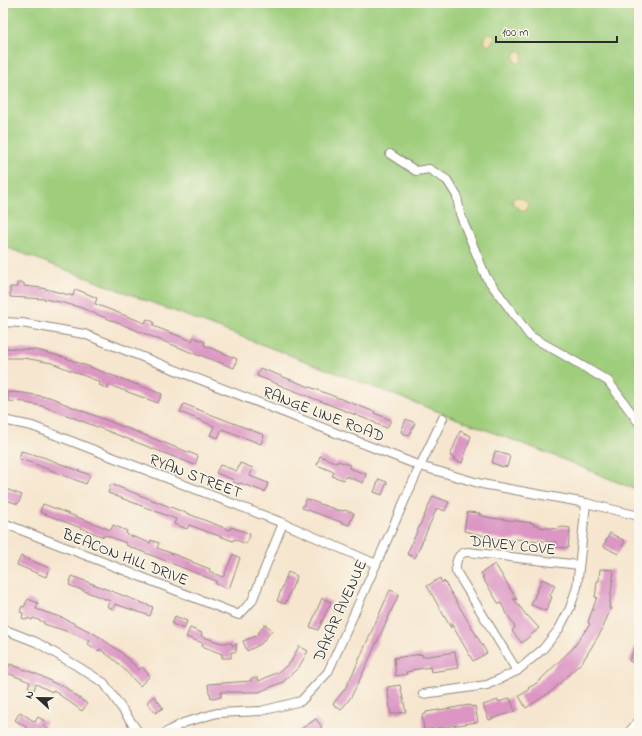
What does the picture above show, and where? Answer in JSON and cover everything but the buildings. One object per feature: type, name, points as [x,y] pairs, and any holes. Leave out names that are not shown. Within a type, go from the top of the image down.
[{"type":"street","points":[[390,154],[416,171],[429,169],[447,180],[457,196],[460,214],[486,277],[530,336],[608,381],[639,423]]},
{"type":"street","name":"RANGE LINE ROAD","points":[[3,322],[22,323],[84,334],[420,466],[482,484],[586,503],[639,516]]},
{"type":"street","name":"DAKAR AVENUE","points":[[165,733],[184,723],[217,713],[261,711],[301,701],[328,672],[443,418]]},
{"type":"street","name":"RYAN STREET","points":[[3,420],[32,426],[283,523],[376,564]]},
{"type":"street","points":[[423,694],[487,685],[517,671],[543,649],[559,629],[570,608],[577,588],[586,503]]},
{"type":"street","name":"BEACON HILL DRIVE","points":[[3,523],[240,615],[252,601],[283,523]]},
{"type":"street","name":"DAVEY COVE","points":[[517,671],[456,571],[455,565],[460,555],[464,552],[468,552],[579,565]]},
{"type":"street","points":[[3,629],[36,642],[104,683],[139,733]]},
{"type":"street","points":[[630,733],[639,723]]},
{"type":"green space","points":[[3,3],[639,3],[639,491],[552,455],[3,246]]},
{"type":"sand","points":[[490,33],[494,34],[495,37],[488,46],[485,44],[485,39]]},
{"type":"sand","points":[[520,50],[523,52],[522,60],[519,63],[515,63],[514,56],[516,52]]},
{"type":"sand","points":[[515,197],[526,201],[528,205],[526,211],[519,209],[514,205],[512,201]]}]
